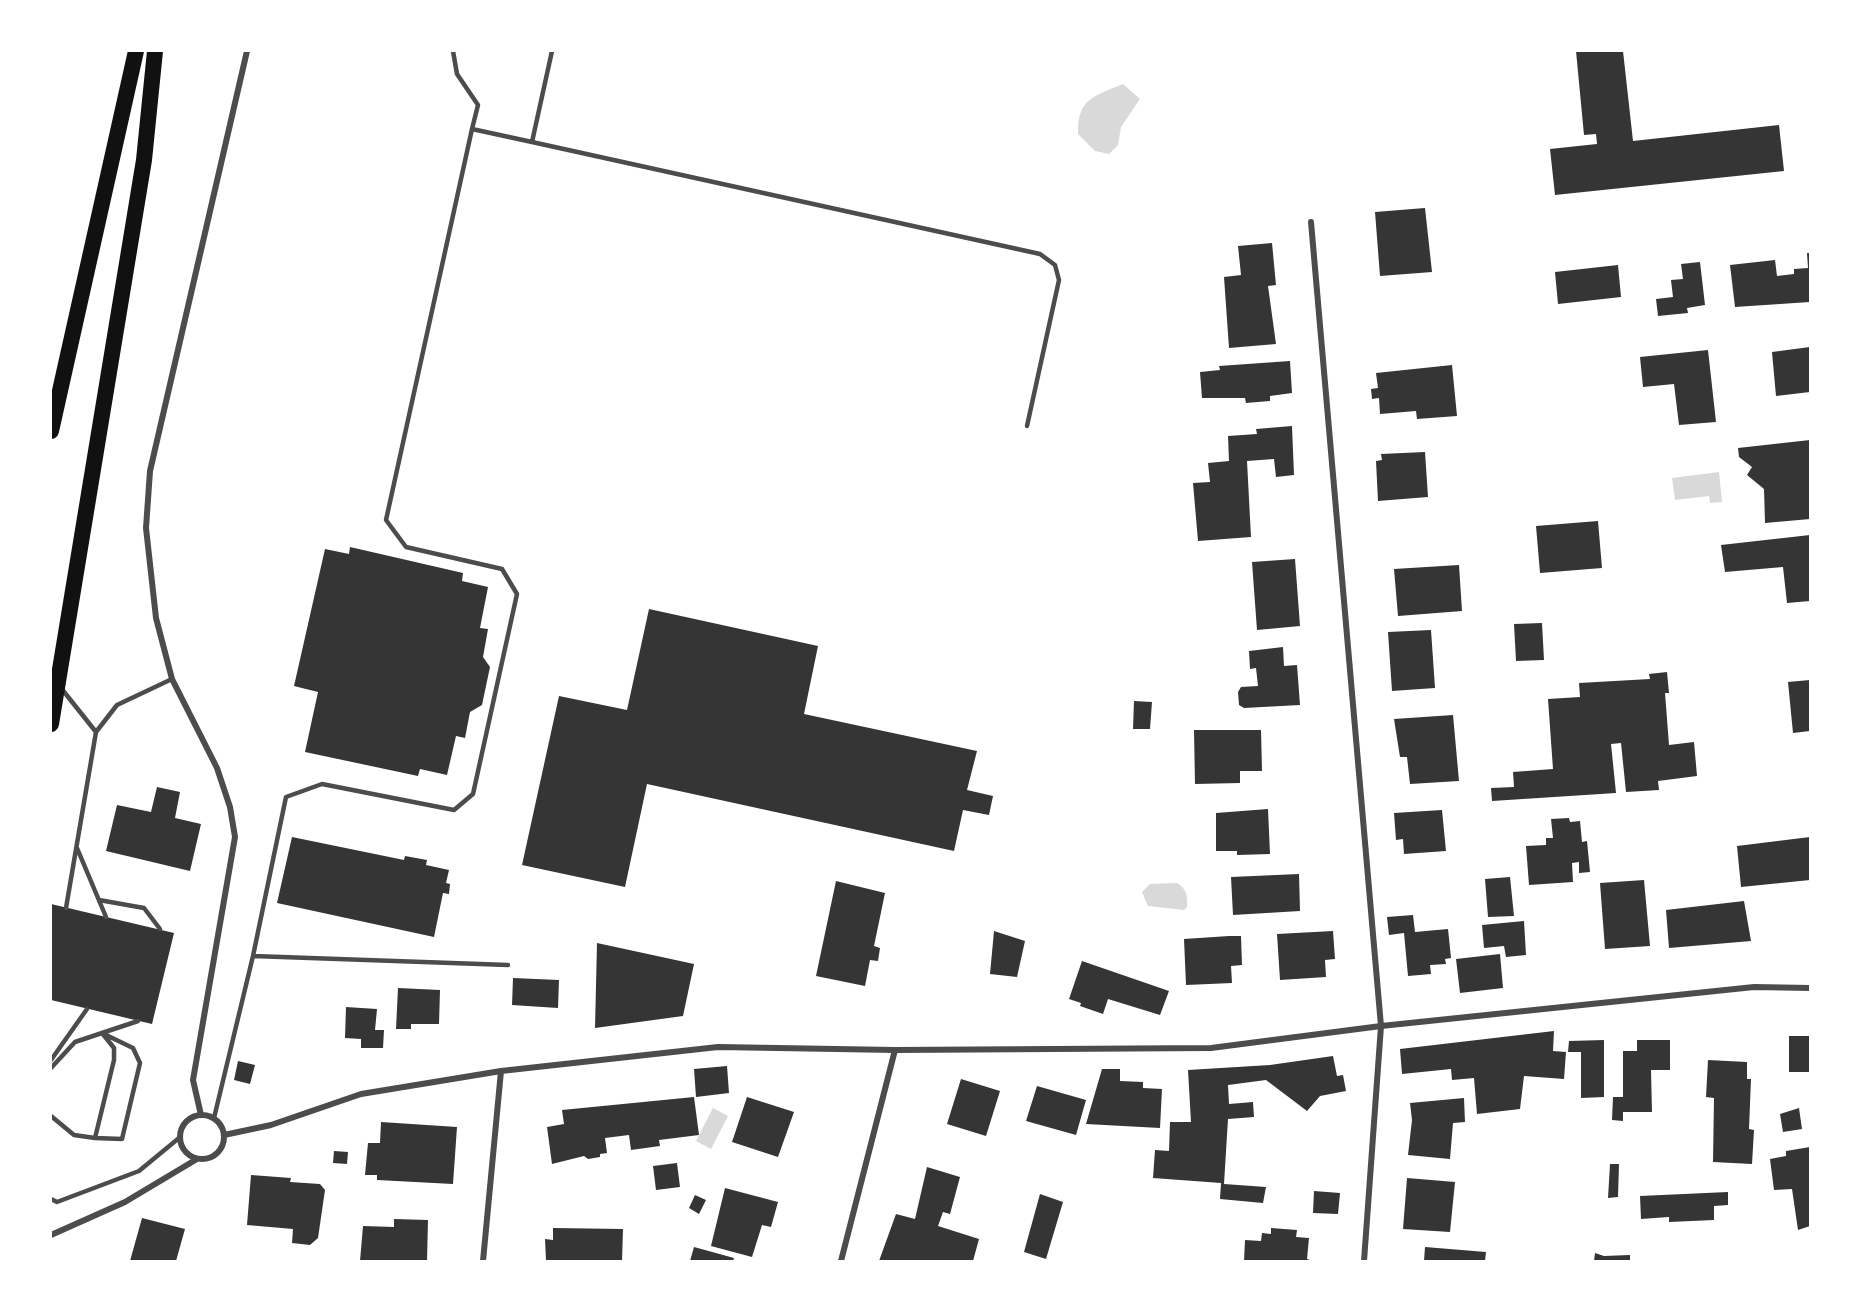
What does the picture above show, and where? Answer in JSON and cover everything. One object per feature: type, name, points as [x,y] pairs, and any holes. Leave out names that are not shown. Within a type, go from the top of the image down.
[{"type":"highway","points":[[51,431],[136,51]]},
{"type":"highway","points":[[51,724],[144,160],[155,51]]},
{"type":"street","points":[[201,1115],[193,1080],[235,837],[230,807],[217,768],[172,679],[156,618],[146,528],[150,471],[247,51]]},
{"type":"street","points":[[1311,222],[1381,1026],[1364,1261]]},
{"type":"street","points":[[224,1135],[271,1125],[361,1094],[501,1071],[718,1047],[895,1050],[1211,1048],[1381,1026],[1754,987],[1810,988]]},
{"type":"street","points":[[841,1261],[895,1050]]},
{"type":"street","points":[[483,1261],[501,1071]]},
{"type":"street","points":[[51,1235],[125,1202],[197,1159],[211,1158],[224,1142],[219,1123],[214,1118],[194,1116],[183,1125],[179,1138],[184,1152],[197,1159]]},
{"type":"lane","points":[[214,1118],[253,956],[286,797],[322,784],[454,810],[473,794],[517,594],[502,569],[406,547],[386,520],[478,105],[457,74],[453,51]]},
{"type":"lane","points":[[532,142],[552,51]]},
{"type":"lane","points":[[472,129],[1040,255],[1054,265],[1059,280],[1027,426]]},
{"type":"lane","points":[[66,908],[96,732],[117,705],[172,679]]},
{"type":"lane","points":[[59,686],[96,732]]},
{"type":"lane","points":[[76,847],[106,917]]},
{"type":"lane","points":[[99,900],[144,908],[160,929]]},
{"type":"lane","points":[[253,956],[508,965]]},
{"type":"lane","points":[[51,1060],[87,1009]]},
{"type":"lane","points":[[51,1068],[75,1042],[138,1021]]},
{"type":"lane","points":[[95,1138],[114,1060],[114,1048],[102,1033]]},
{"type":"lane","points":[[51,1116],[74,1134],[95,1138],[122,1139],[140,1063],[133,1048],[102,1033]]},
{"type":"lane","points":[[51,1199],[57,1202],[77,1196],[139,1172],[179,1138]]},
{"type":"shaded area","points":[[1123,84],[1140,99],[1121,127],[1118,145],[1109,154],[1095,151],[1078,134],[1081,113],[1090,100]]},
{"type":"shaded area","points":[[1719,472],[1722,502],[1710,503],[1709,496],[1675,500],[1672,478]]},
{"type":"shaded area","points":[[1177,883],[1187,896],[1187,907],[1184,910],[1148,906],[1142,892],[1150,884]]},
{"type":"shaded area","points":[[713,1108],[728,1116],[711,1149],[696,1141]]},
{"type":"building","points":[[1576,51],[1623,51],[1633,141],[1779,125],[1784,171],[1555,195],[1550,149],[1597,144],[1596,134],[1584,135]]},
{"type":"building","points":[[1425,208],[1432,272],[1380,276],[1375,212]]},
{"type":"building","points":[[1272,243],[1276,285],[1268,286],[1276,344],[1229,348],[1224,277],[1241,275],[1238,246]]},
{"type":"building","points":[[1807,253],[1810,253],[1810,302],[1735,307],[1730,265],[1775,260],[1777,276],[1794,274],[1794,269],[1808,268]]},
{"type":"building","points":[[1700,262],[1705,305],[1687,308],[1688,313],[1658,316],[1656,299],[1673,297],[1671,280],[1683,279],[1681,264]]},
{"type":"building","points":[[1618,265],[1621,297],[1558,304],[1555,272]]},
{"type":"building","points":[[1810,347],[1810,392],[1776,396],[1772,352]]},
{"type":"building","points":[[1708,350],[1716,422],[1679,425],[1674,384],[1643,387],[1640,357]]},
{"type":"building","points":[[1290,361],[1292,393],[1270,396],[1270,401],[1246,403],[1245,398],[1202,398],[1200,372],[1220,370],[1219,366]]},
{"type":"building","points":[[1452,365],[1457,416],[1417,419],[1416,411],[1380,414],[1379,398],[1372,399],[1371,389],[1378,388],[1376,373]]},
{"type":"building","points":[[1292,426],[1294,475],[1276,477],[1274,459],[1247,461],[1251,537],[1198,541],[1193,483],[1210,482],[1208,463],[1229,461],[1228,436],[1257,434],[1256,429]]},
{"type":"building","points":[[1810,440],[1810,519],[1765,523],[1764,489],[1747,475],[1752,467],[1739,457],[1738,448]]},
{"type":"building","points":[[1425,452],[1428,497],[1378,501],[1376,461],[1382,460],[1381,454]]},
{"type":"building","points":[[1598,521],[1602,568],[1540,573],[1536,526]]},
{"type":"building","points":[[1810,535],[1810,601],[1787,603],[1783,567],[1725,572],[1721,545]]},
{"type":"building","points":[[350,547],[463,573],[462,581],[488,587],[480,628],[488,629],[483,657],[490,667],[482,705],[470,712],[465,738],[456,736],[447,775],[420,769],[418,776],[305,752],[318,692],[294,686],[325,549],[349,554]]},
{"type":"building","points":[[1295,559],[1300,626],[1257,630],[1252,562]]},
{"type":"building","points":[[1459,565],[1462,611],[1398,616],[1394,569]]},
{"type":"building","points":[[649,609],[818,646],[804,714],[977,751],[967,790],[993,796],[989,815],[963,810],[954,851],[647,784],[625,887],[522,865],[559,696],[627,710]]},
{"type":"building","points":[[1542,623],[1544,660],[1516,661],[1514,624]]},
{"type":"building","points":[[1431,630],[1435,688],[1392,691],[1388,632]]},
{"type":"building","points":[[1283,647],[1284,666],[1297,665],[1300,705],[1244,708],[1239,705],[1238,692],[1241,687],[1258,686],[1256,668],[1250,669],[1249,651]]},
{"type":"building","points":[[1667,672],[1669,693],[1665,693],[1669,745],[1694,742],[1697,776],[1658,781],[1659,790],[1626,792],[1621,743],[1611,744],[1616,793],[1492,801],[1491,788],[1514,787],[1513,772],[1553,769],[1548,699],[1580,697],[1579,683],[1650,679],[1649,674]]},
{"type":"building","points":[[1810,680],[1810,731],[1793,733],[1788,682]]},
{"type":"building","points":[[1134,701],[1152,702],[1150,729],[1133,729]]},
{"type":"building","points":[[1453,715],[1459,781],[1410,784],[1407,757],[1400,757],[1394,719]]},
{"type":"building","points":[[1194,730],[1261,730],[1262,771],[1240,771],[1240,783],[1195,784]]},
{"type":"building","points":[[157,787],[180,792],[175,818],[201,824],[190,871],[106,851],[117,805],[151,812]]},
{"type":"building","points":[[1268,809],[1270,854],[1237,855],[1237,851],[1216,851],[1216,813]]},
{"type":"building","points":[[1442,810],[1446,851],[1404,854],[1403,839],[1396,840],[1394,813]]},
{"type":"building","points":[[1569,818],[1570,822],[1580,821],[1582,842],[1587,841],[1590,872],[1579,873],[1579,862],[1572,863],[1573,882],[1529,885],[1526,846],[1546,845],[1546,838],[1553,838],[1551,819]]},
{"type":"building","points":[[292,837],[404,860],[405,856],[427,860],[426,865],[449,870],[446,883],[450,884],[449,894],[443,893],[434,937],[277,903]]},
{"type":"building","points":[[1810,837],[1810,880],[1741,887],[1737,846]]},
{"type":"building","points":[[1299,874],[1300,911],[1233,915],[1231,877]]},
{"type":"building","points":[[1510,877],[1514,916],[1488,917],[1485,879]]},
{"type":"building","points":[[1644,880],[1650,946],[1605,949],[1600,883]]},
{"type":"building","points":[[836,881],[885,893],[874,946],[880,948],[878,961],[870,960],[865,986],[816,976]]},
{"type":"building","points":[[1744,901],[1751,941],[1669,948],[1666,910]]},
{"type":"building","points":[[51,904],[174,933],[152,1024],[51,1000]]},
{"type":"building","points":[[1413,915],[1415,932],[1448,929],[1451,958],[1445,959],[1446,964],[1430,965],[1431,974],[1408,976],[1404,933],[1389,935],[1387,917]]},
{"type":"building","points":[[1524,921],[1526,955],[1506,957],[1504,946],[1484,948],[1482,925]]},
{"type":"building","points":[[994,931],[1025,941],[1017,977],[990,974]]},
{"type":"building","points":[[1333,931],[1335,959],[1325,960],[1326,977],[1280,980],[1277,934]]},
{"type":"building","points":[[1241,936],[1242,965],[1231,966],[1232,983],[1186,985],[1184,939]]},
{"type":"building","points":[[597,943],[694,964],[683,1016],[595,1028]]},
{"type":"building","points":[[1500,954],[1503,988],[1460,993],[1456,959]]},
{"type":"building","points":[[1082,961],[1169,991],[1160,1015],[1108,999],[1103,1014],[1080,1006],[1081,1003],[1069,999]]},
{"type":"building","points":[[513,978],[559,980],[558,1008],[512,1005]]},
{"type":"building","points":[[398,988],[440,990],[439,1024],[411,1024],[411,1029],[396,1029]]},
{"type":"building","points":[[346,1007],[377,1009],[375,1030],[384,1030],[383,1048],[361,1048],[361,1039],[345,1038]]},
{"type":"building","points":[[1554,1031],[1553,1051],[1566,1052],[1564,1079],[1524,1076],[1520,1109],[1477,1114],[1474,1078],[1452,1080],[1451,1069],[1402,1074],[1400,1049]]},
{"type":"building","points":[[1789,1036],[1810,1036],[1810,1072],[1789,1072]]},
{"type":"building","points":[[1604,1040],[1604,1097],[1581,1098],[1581,1052],[1568,1052],[1569,1041]]},
{"type":"building","points":[[1637,1040],[1670,1040],[1670,1070],[1651,1070],[1652,1112],[1623,1112],[1623,1121],[1612,1120],[1613,1097],[1623,1097],[1623,1051],[1637,1051]]},
{"type":"building","points":[[1333,1056],[1337,1076],[1343,1075],[1346,1091],[1320,1096],[1307,1111],[1266,1080],[1228,1085],[1229,1104],[1253,1102],[1254,1117],[1228,1119],[1224,1184],[1266,1187],[1263,1203],[1220,1199],[1221,1183],[1153,1178],[1155,1150],[1169,1151],[1170,1122],[1191,1122],[1188,1070],[1270,1065]]},
{"type":"building","points":[[1708,1060],[1747,1062],[1747,1079],[1751,1079],[1749,1129],[1754,1130],[1752,1164],[1713,1162],[1714,1098],[1706,1097]]},
{"type":"building","points":[[238,1061],[255,1065],[250,1084],[234,1080]]},
{"type":"building","points":[[727,1066],[729,1093],[696,1097],[694,1069]]},
{"type":"building","points":[[1102,1069],[1120,1069],[1120,1081],[1143,1082],[1143,1088],[1162,1089],[1160,1128],[1086,1124]]},
{"type":"building","points":[[961,1079],[1000,1091],[986,1136],[947,1124]]},
{"type":"building","points":[[1037,1086],[1086,1100],[1076,1135],[1026,1121]]},
{"type":"building","points":[[694,1097],[699,1135],[659,1140],[660,1146],[631,1150],[629,1135],[605,1138],[607,1153],[600,1154],[600,1157],[588,1159],[584,1156],[552,1164],[547,1127],[564,1124],[562,1110]]},
{"type":"building","points":[[747,1097],[794,1112],[778,1157],[732,1142]]},
{"type":"building","points":[[1464,1098],[1465,1122],[1453,1123],[1450,1159],[1408,1155],[1412,1120],[1410,1103]]},
{"type":"building","points":[[1799,1108],[1802,1129],[1783,1132],[1780,1114]]},
{"type":"building","points":[[381,1122],[457,1127],[453,1184],[377,1180],[377,1175],[365,1175],[368,1143],[380,1143]]},
{"type":"building","points":[[1810,1147],[1810,1226],[1798,1230],[1792,1189],[1774,1190],[1770,1159],[1786,1156],[1786,1151]]},
{"type":"building","points":[[334,1151],[348,1152],[347,1164],[333,1163]]},
{"type":"building","points":[[677,1163],[680,1187],[656,1190],[653,1166]]},
{"type":"building","points":[[1610,1164],[1619,1164],[1618,1197],[1608,1198]]},
{"type":"building","points":[[927,1167],[960,1177],[950,1214],[943,1212],[938,1226],[979,1239],[973,1261],[879,1261],[896,1214],[915,1219]]},
{"type":"building","points":[[251,1175],[291,1178],[290,1182],[320,1184],[325,1190],[318,1238],[310,1245],[292,1243],[293,1229],[247,1225]]},
{"type":"building","points":[[1407,1178],[1455,1182],[1450,1232],[1403,1229]]},
{"type":"building","points":[[725,1188],[778,1202],[771,1227],[762,1225],[752,1257],[711,1246]]},
{"type":"building","points":[[1314,1191],[1340,1193],[1338,1214],[1313,1213]]},
{"type":"building","points":[[1728,1192],[1728,1205],[1714,1206],[1714,1220],[1669,1222],[1669,1217],[1641,1219],[1640,1196]]},
{"type":"building","points":[[1040,1194],[1063,1202],[1046,1259],[1024,1252]]},
{"type":"building","points":[[695,1195],[706,1200],[699,1214],[689,1208]]},
{"type":"building","points":[[142,1218],[185,1229],[176,1261],[130,1261]]},
{"type":"building","points":[[394,1219],[428,1220],[427,1261],[360,1261],[363,1226],[394,1227]]},
{"type":"building","points":[[553,1228],[623,1229],[622,1261],[546,1260],[545,1239],[553,1240]]},
{"type":"building","points":[[1271,1228],[1297,1230],[1296,1237],[1309,1238],[1307,1259],[1313,1261],[1244,1261],[1245,1240],[1261,1241],[1262,1233],[1271,1234]]},
{"type":"building","points":[[694,1247],[734,1258],[733,1261],[690,1261]]},
{"type":"building","points":[[1425,1247],[1486,1252],[1485,1261],[1424,1261]]},
{"type":"building","points":[[1595,1253],[1604,1256],[1630,1255],[1630,1261],[1594,1261]]}]
